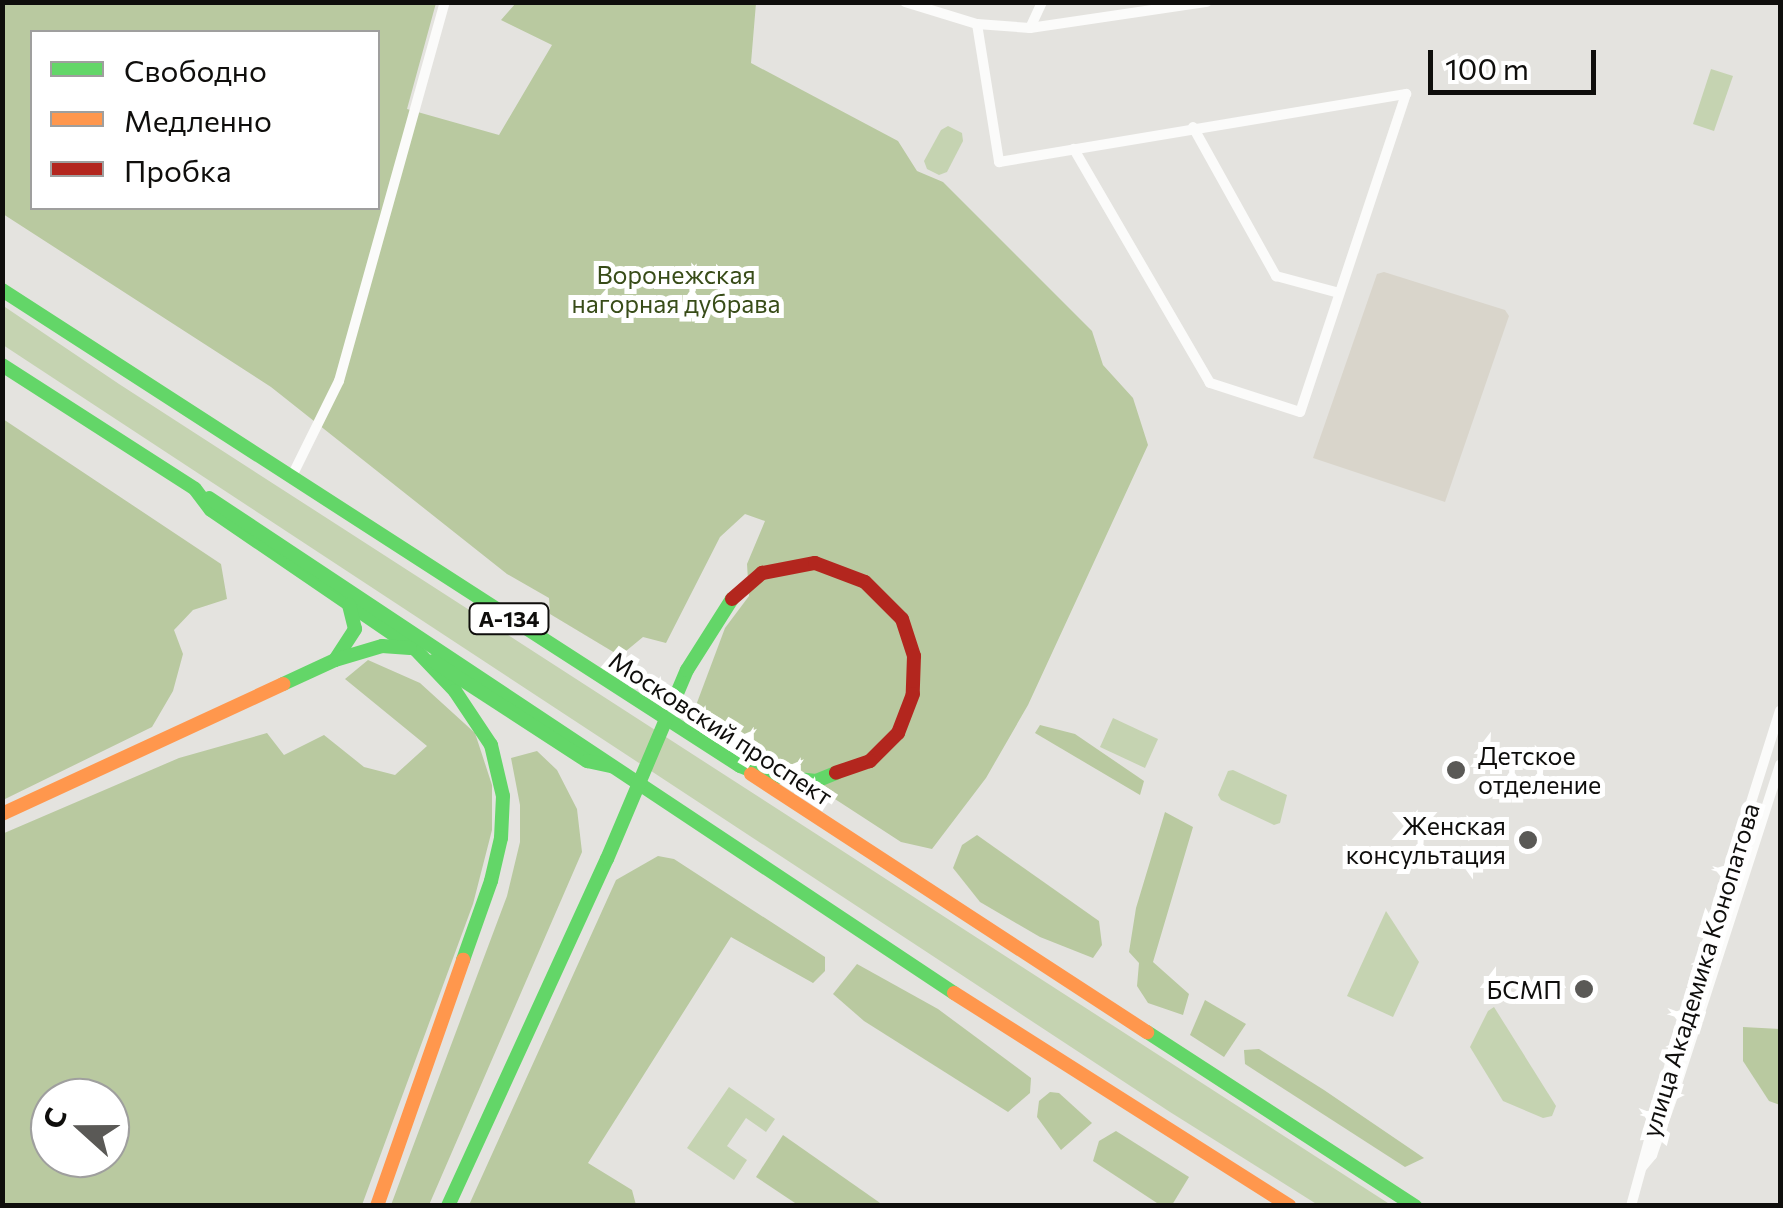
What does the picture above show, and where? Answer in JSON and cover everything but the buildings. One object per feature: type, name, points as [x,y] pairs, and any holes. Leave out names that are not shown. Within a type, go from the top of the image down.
[{"type":"main road","name":"Московский проспект","points":[[2,290],[1414,1206]]},
{"type":"main road","points":[[2,365],[617,767],[1060,1063],[1289,1206]]},
{"type":"main road","points":[[195,489],[210,510],[415,650],[587,761],[617,767]]},
{"type":"main road","points":[[448,1206],[607,859],[687,670],[732,597],[746,583],[776,568],[815,563],[850,574],[879,592],[902,620],[914,656],[913,694],[902,724],[886,749],[838,775],[816,780],[784,780],[740,766]]},
{"type":"main road","points":[[335,660],[355,629],[349,604]]},
{"type":"main road","points":[[2,814],[335,660],[382,646],[415,650],[456,691],[484,732],[499,770],[503,816],[479,918],[377,1206]]},
{"type":"street","points":[[292,476],[339,382],[445,2]]},
{"type":"street","points":[[905,2],[977,24],[1030,28],[1207,2]]},
{"type":"street","points":[[1030,28],[1042,2]]},
{"type":"street","points":[[977,24],[999,162],[1193,127],[1406,94],[1300,412],[1210,383],[1074,149]]},
{"type":"street","points":[[1193,127],[1276,276],[1339,293]]},
{"type":"street","name":"улица Академика Конопатова","points":[[1631,1206],[1638,1172],[1780,711]]},
{"type":"street","name":"улица Академика Конопатова","points":[[1638,1172],[1652,1155],[1675,1090],[1780,764]]},
{"type":"shaded area","points":[[1384,272],[1505,310],[1509,316],[1445,502],[1313,458],[1377,274]]},
{"type":"green space","name":"Воронежская нагорная дубрава","points":[[2,3],[436,3],[407,109],[499,135],[552,45],[501,20],[516,3],[756,3],[751,63],[898,141],[917,171],[943,182],[1092,331],[1103,365],[1133,398],[1148,445],[1028,705],[986,778],[932,849],[901,842],[695,708],[725,628],[749,596],[747,564],[765,521],[745,514],[720,537],[666,643],[643,637],[620,656],[550,614],[549,598],[507,574],[271,387],[3,214]]},
{"type":"green space","points":[[1711,69],[1733,76],[1714,131],[1693,124]]},
{"type":"green space","points":[[948,126],[962,133],[963,141],[947,172],[939,175],[927,169],[924,161],[941,130]]},
{"type":"green space","points":[[2,305],[1391,1205],[1318,1205],[1170,1112],[3,345]]},
{"type":"green space","points":[[3,419],[221,564],[227,599],[193,610],[174,630],[183,654],[173,691],[152,727],[3,800]]},
{"type":"green space","points":[[368,660],[420,683],[475,733],[492,785],[492,830],[473,904],[362,1205],[3,1205],[2,834],[179,758],[267,733],[284,755],[324,735],[364,767],[395,775],[427,746],[345,679]]},
{"type":"green space","points":[[1113,718],[1158,739],[1145,768],[1100,747]]},
{"type":"green space","points":[[1040,725],[1075,734],[1144,781],[1140,795],[1035,733]]},
{"type":"green space","points":[[537,751],[557,770],[577,809],[582,852],[429,1205],[391,1205],[507,896],[520,842],[520,805],[511,758]]},
{"type":"green space","points":[[1228,771],[1287,795],[1280,823],[1274,825],[1221,800],[1218,795]]},
{"type":"green space","points":[[1165,812],[1193,827],[1153,962],[1189,994],[1183,1015],[1148,1003],[1137,986],[1139,963],[1129,952],[1136,908]]},
{"type":"green space","points":[[977,835],[1099,921],[1102,945],[1093,958],[1040,937],[980,902],[953,868],[962,845]]},
{"type":"green space","points":[[658,856],[674,859],[825,957],[825,971],[813,983],[731,937],[588,1163],[632,1190],[636,1205],[469,1205],[616,880]]},
{"type":"green space","points":[[1386,911],[1419,962],[1393,1017],[1347,996]]},
{"type":"green space","points":[[857,964],[938,1009],[1031,1078],[1030,1093],[1008,1112],[864,1021],[833,994]]},
{"type":"green space","points":[[1205,1000],[1246,1024],[1224,1057],[1190,1035]]},
{"type":"green space","points":[[1494,1007],[1556,1106],[1552,1116],[1543,1118],[1503,1101],[1470,1047],[1488,1011]]},
{"type":"green space","points":[[1743,1027],[1780,1029],[1780,1105],[1769,1101],[1743,1061]]},
{"type":"green space","points":[[1259,1049],[1424,1158],[1405,1167],[1245,1064],[1244,1050]]},
{"type":"green space","points":[[729,1087],[775,1119],[766,1132],[746,1118],[727,1146],[747,1160],[734,1180],[687,1148]]},
{"type":"green space","points":[[1050,1092],[1059,1093],[1092,1123],[1061,1150],[1037,1117],[1039,1101]]},
{"type":"green space","points":[[1116,1131],[1189,1177],[1172,1205],[1160,1205],[1093,1161],[1099,1141]]},
{"type":"green space","points":[[783,1135],[883,1205],[798,1205],[756,1177]]},
{"type":"traffic: fast","points":[[2,290],[740,766],[763,775],[816,781],[836,773]]},
{"type":"traffic: fast","points":[[2,365],[195,489],[211,510],[415,649],[455,691],[491,745],[503,796],[501,838],[491,881],[463,960]]},
{"type":"traffic: fast","points":[[209,498],[954,993]]},
{"type":"traffic: fast","points":[[448,1206],[607,859],[687,670],[732,599]]},
{"type":"traffic: fast","points":[[335,660],[355,629],[349,605]]},
{"type":"traffic: fast","points":[[283,684],[335,660],[382,646],[410,648]]},
{"type":"traffic: fast","points":[[433,661],[587,761],[611,766]]},
{"type":"traffic: fast","points":[[1147,1032],[1415,1206]]},
{"type":"traffic: slow","points":[[2,814],[283,684]]},
{"type":"traffic: slow","points":[[751,774],[1147,1032]]},
{"type":"traffic: slow","points":[[377,1206],[463,960]]},
{"type":"traffic: slow","points":[[954,993],[1289,1206]]},
{"type":"traffic: jam","points":[[732,599],[762,573],[815,563],[865,582],[902,619],[914,656],[913,694],[898,733],[870,761],[836,773]]},
{"type":"place","name":"Детское отделение","points":[[1456,770]]},
{"type":"place","name":"Женская консультация","points":[[1528,840]]},
{"type":"place","name":"БСМП","points":[[1584,989]]}]
